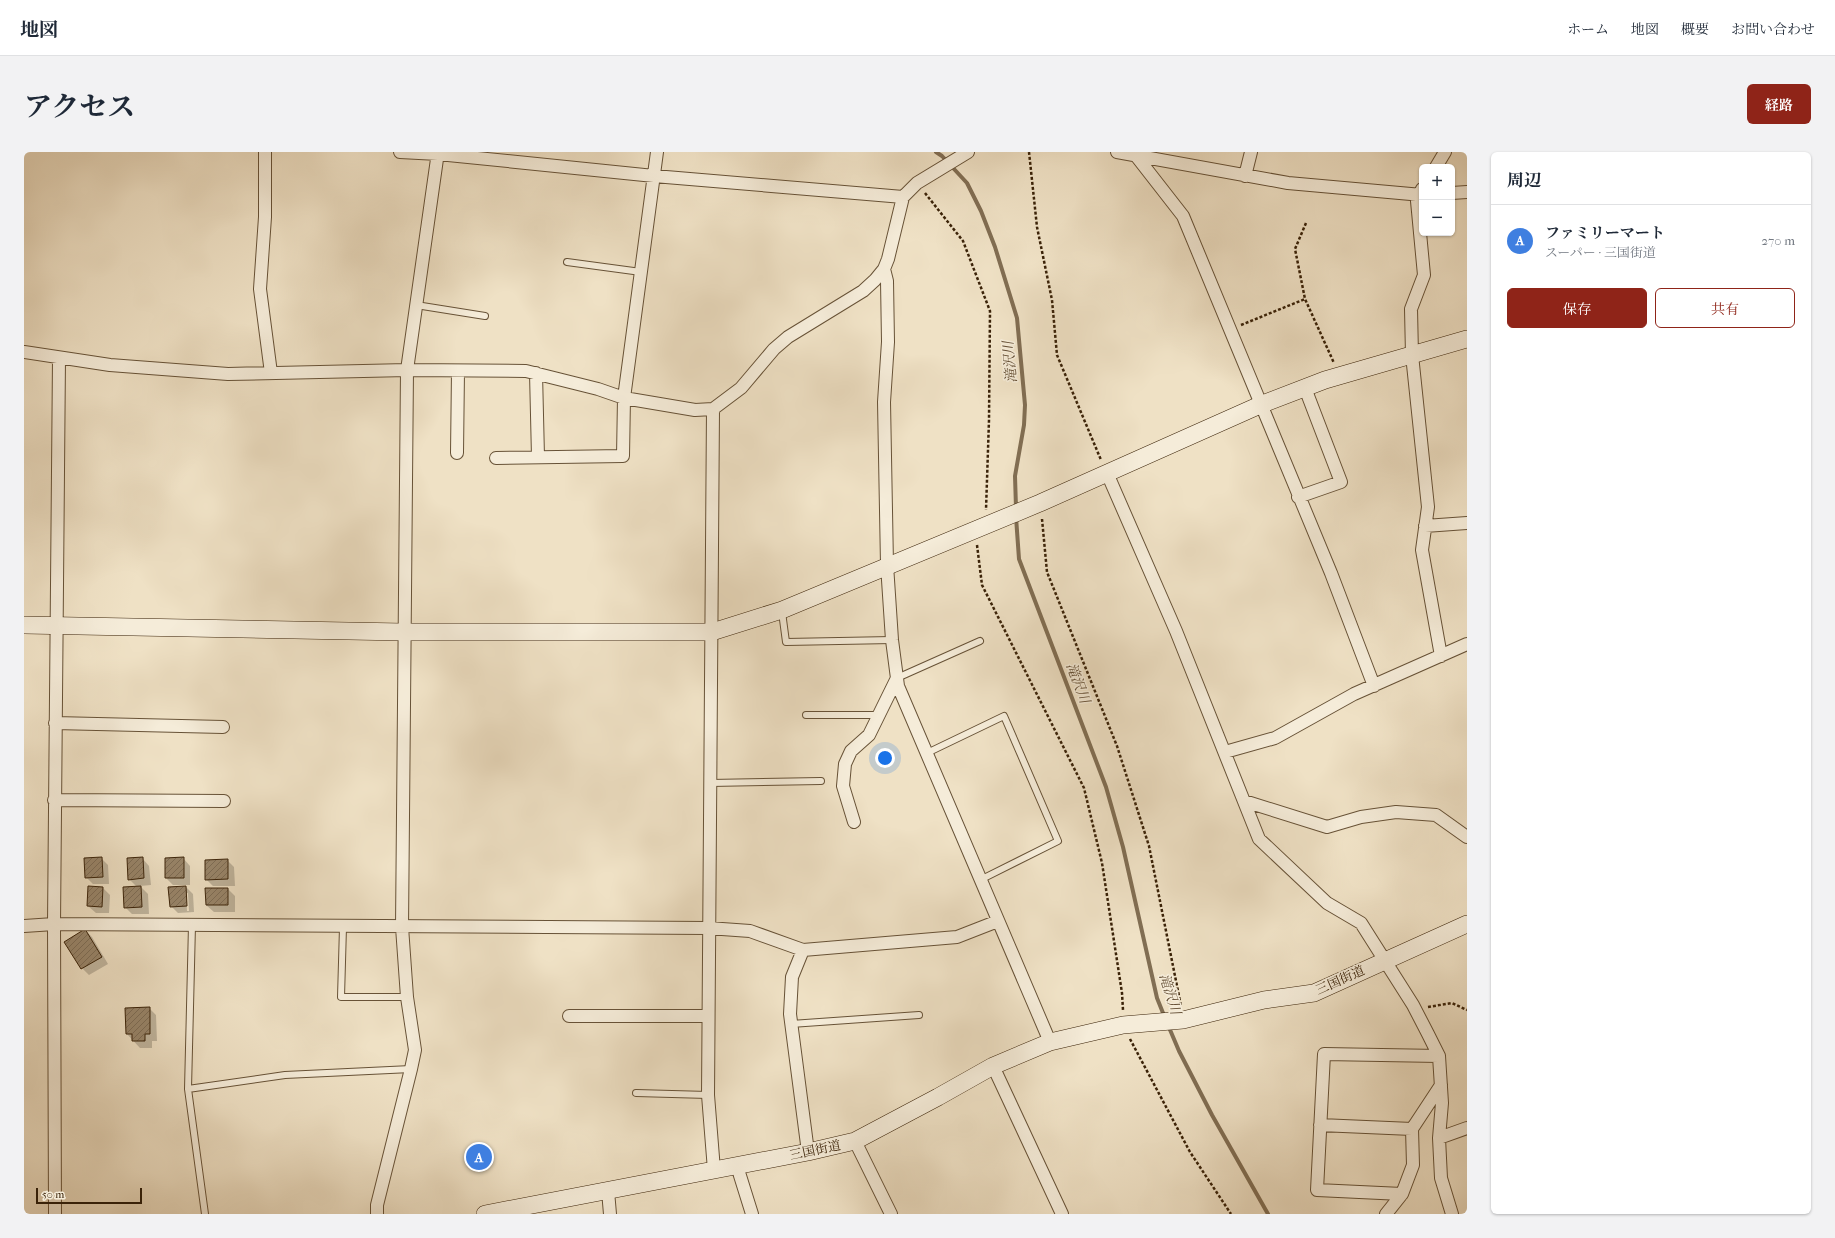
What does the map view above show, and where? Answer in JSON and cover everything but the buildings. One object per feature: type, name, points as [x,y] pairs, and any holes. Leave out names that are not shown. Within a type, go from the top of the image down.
[{"type":"street","points":[[265,152],[265,217],[260,289],[270,373]]},
{"type":"street","points":[[400,152],[438,153],[654,176],[903,196]]},
{"type":"street","points":[[496,458],[623,456],[624,398],[657,152]]},
{"type":"street","points":[[24,352],[110,365],[228,374],[407,370],[526,371],[598,388],[624,398],[695,410],[713,409],[741,388],[774,349],[788,337],[863,291],[875,280],[884,269],[888,260],[903,196],[917,183],[968,152]]},
{"type":"street","points":[[1117,152],[1178,158],[1245,176],[1288,183],[1419,193]]},
{"type":"street","points":[[1245,176],[1251,152]]},
{"type":"street","points":[[1438,164],[1445,152]]},
{"type":"street","points":[[377,1214],[415,1050],[407,997],[402,927],[403,632],[407,370],[438,153]]},
{"type":"street","points":[[1138,154],[1183,216],[1330,573],[1374,686]]},
{"type":"street","points":[[1455,193],[1467,192]]},
{"type":"street","points":[[1419,197],[1417,201],[1424,275],[1411,309],[1412,355],[1428,507],[1422,550],[1441,656]]},
{"type":"street","points":[[884,269],[887,281],[888,342],[884,402],[887,565],[892,640],[898,686],[1050,1042]]},
{"type":"street","points":[[24,625],[403,632],[712,632],[782,610],[887,565],[1040,503],[1260,405],[1340,376],[1467,339]]},
{"type":"street","points":[[55,1214],[54,800],[60,358]]},
{"type":"street","points":[[457,453],[458,370]]},
{"type":"street","points":[[536,373],[538,457]]},
{"type":"street","points":[[1298,497],[1341,482],[1305,388]]},
{"type":"street","points":[[713,409],[708,928],[708,1095],[714,1170]]},
{"type":"street","points":[[1107,473],[1176,631],[1259,839],[1327,903],[1361,923],[1416,1009],[1439,1056],[1442,1103],[1438,1138],[1441,1178],[1452,1214]]},
{"type":"street","points":[[1425,526],[1467,523]]},
{"type":"street","points":[[1225,752],[1275,738],[1354,694],[1467,644]]},
{"type":"street","points":[[854,822],[843,786],[845,764],[851,751],[869,735],[898,678]]},
{"type":"street","points":[[55,723],[222,727]]},
{"type":"street","points":[[54,800],[224,801]]},
{"type":"street","points":[[1244,802],[1327,827],[1361,817],[1396,812],[1436,815],[1467,837]]},
{"type":"street","points":[[24,926],[54,924],[343,927],[708,928],[750,931],[803,950],[957,937],[998,921]]},
{"type":"street","name":"三国街道","points":[[485,1214],[808,1152],[855,1141],[938,1098],[993,1066],[1050,1042],[1123,1026],[1183,1020],[1264,1000],[1314,993],[1384,960],[1467,924]]},
{"type":"street","points":[[803,950],[792,977],[790,1014],[808,1152]]},
{"type":"street","points":[[568,1016],[708,1016]]},
{"type":"street","points":[[1402,1194],[1317,1190],[1324,1054],[1439,1056]]},
{"type":"street","points":[[993,1066],[1062,1214]]},
{"type":"street","points":[[1386,1214],[1402,1194],[1413,1165],[1412,1129],[1441,1085]]},
{"type":"street","points":[[1320,1125],[1412,1129]]},
{"type":"street","points":[[1438,1138],[1467,1128]]},
{"type":"street","points":[[855,1141],[891,1214]]},
{"type":"street","points":[[737,1166],[752,1214]]},
{"type":"street","points":[[608,1191],[610,1214]]},
{"type":"lane","points":[[567,262],[641,272]]},
{"type":"lane","points":[[416,305],[485,316]]},
{"type":"lane","points":[[782,610],[786,642],[892,640]]},
{"type":"lane","points":[[898,678],[980,641]]},
{"type":"lane","points":[[806,715],[880,715]]},
{"type":"lane","points":[[927,753],[1004,716],[1058,841],[980,880]]},
{"type":"lane","points":[[710,782],[821,781]]},
{"type":"lane","points":[[192,925],[188,1089],[205,1214]]},
{"type":"lane","points":[[343,927],[341,997],[407,997]]},
{"type":"lane","points":[[791,1024],[919,1015]]},
{"type":"lane","points":[[188,1089],[285,1075],[411,1069]]},
{"type":"lane","points":[[636,1093],[708,1095]]},
{"type":"path","points":[[1030,152],[1037,227],[1052,300],[1057,355],[1107,473]]},
{"type":"path","points":[[917,183],[963,241],[990,311],[989,420],[980,527],[982,585],[1084,788],[1102,862],[1122,993],[1123,1026],[1190,1152],[1231,1214]]},
{"type":"path","points":[[1306,223],[1295,249],[1305,299],[1340,376]]},
{"type":"path","points":[[1230,330],[1305,299]]},
{"type":"path","points":[[1040,503],[1047,572],[1117,746],[1149,846],[1183,1020]]},
{"type":"path","points":[[1416,1009],[1452,1003],[1467,1010]]},
{"type":"waterway","name":"滝沢川","points":[[936,152],[942,156],[967,183],[981,211],[995,247],[1017,318],[1025,405],[1024,425],[1015,476],[1016,508]]},
{"type":"waterway","name":"滝沢川","points":[[1016,517],[1019,559],[1106,787],[1123,847],[1157,998],[1165,1018]]},
{"type":"waterway","name":"滝沢川","points":[[1168,1025],[1179,1051],[1212,1115],[1268,1214]]},
{"type":"place","name":"ファミリーマート","points":[[479,1157]]}]
